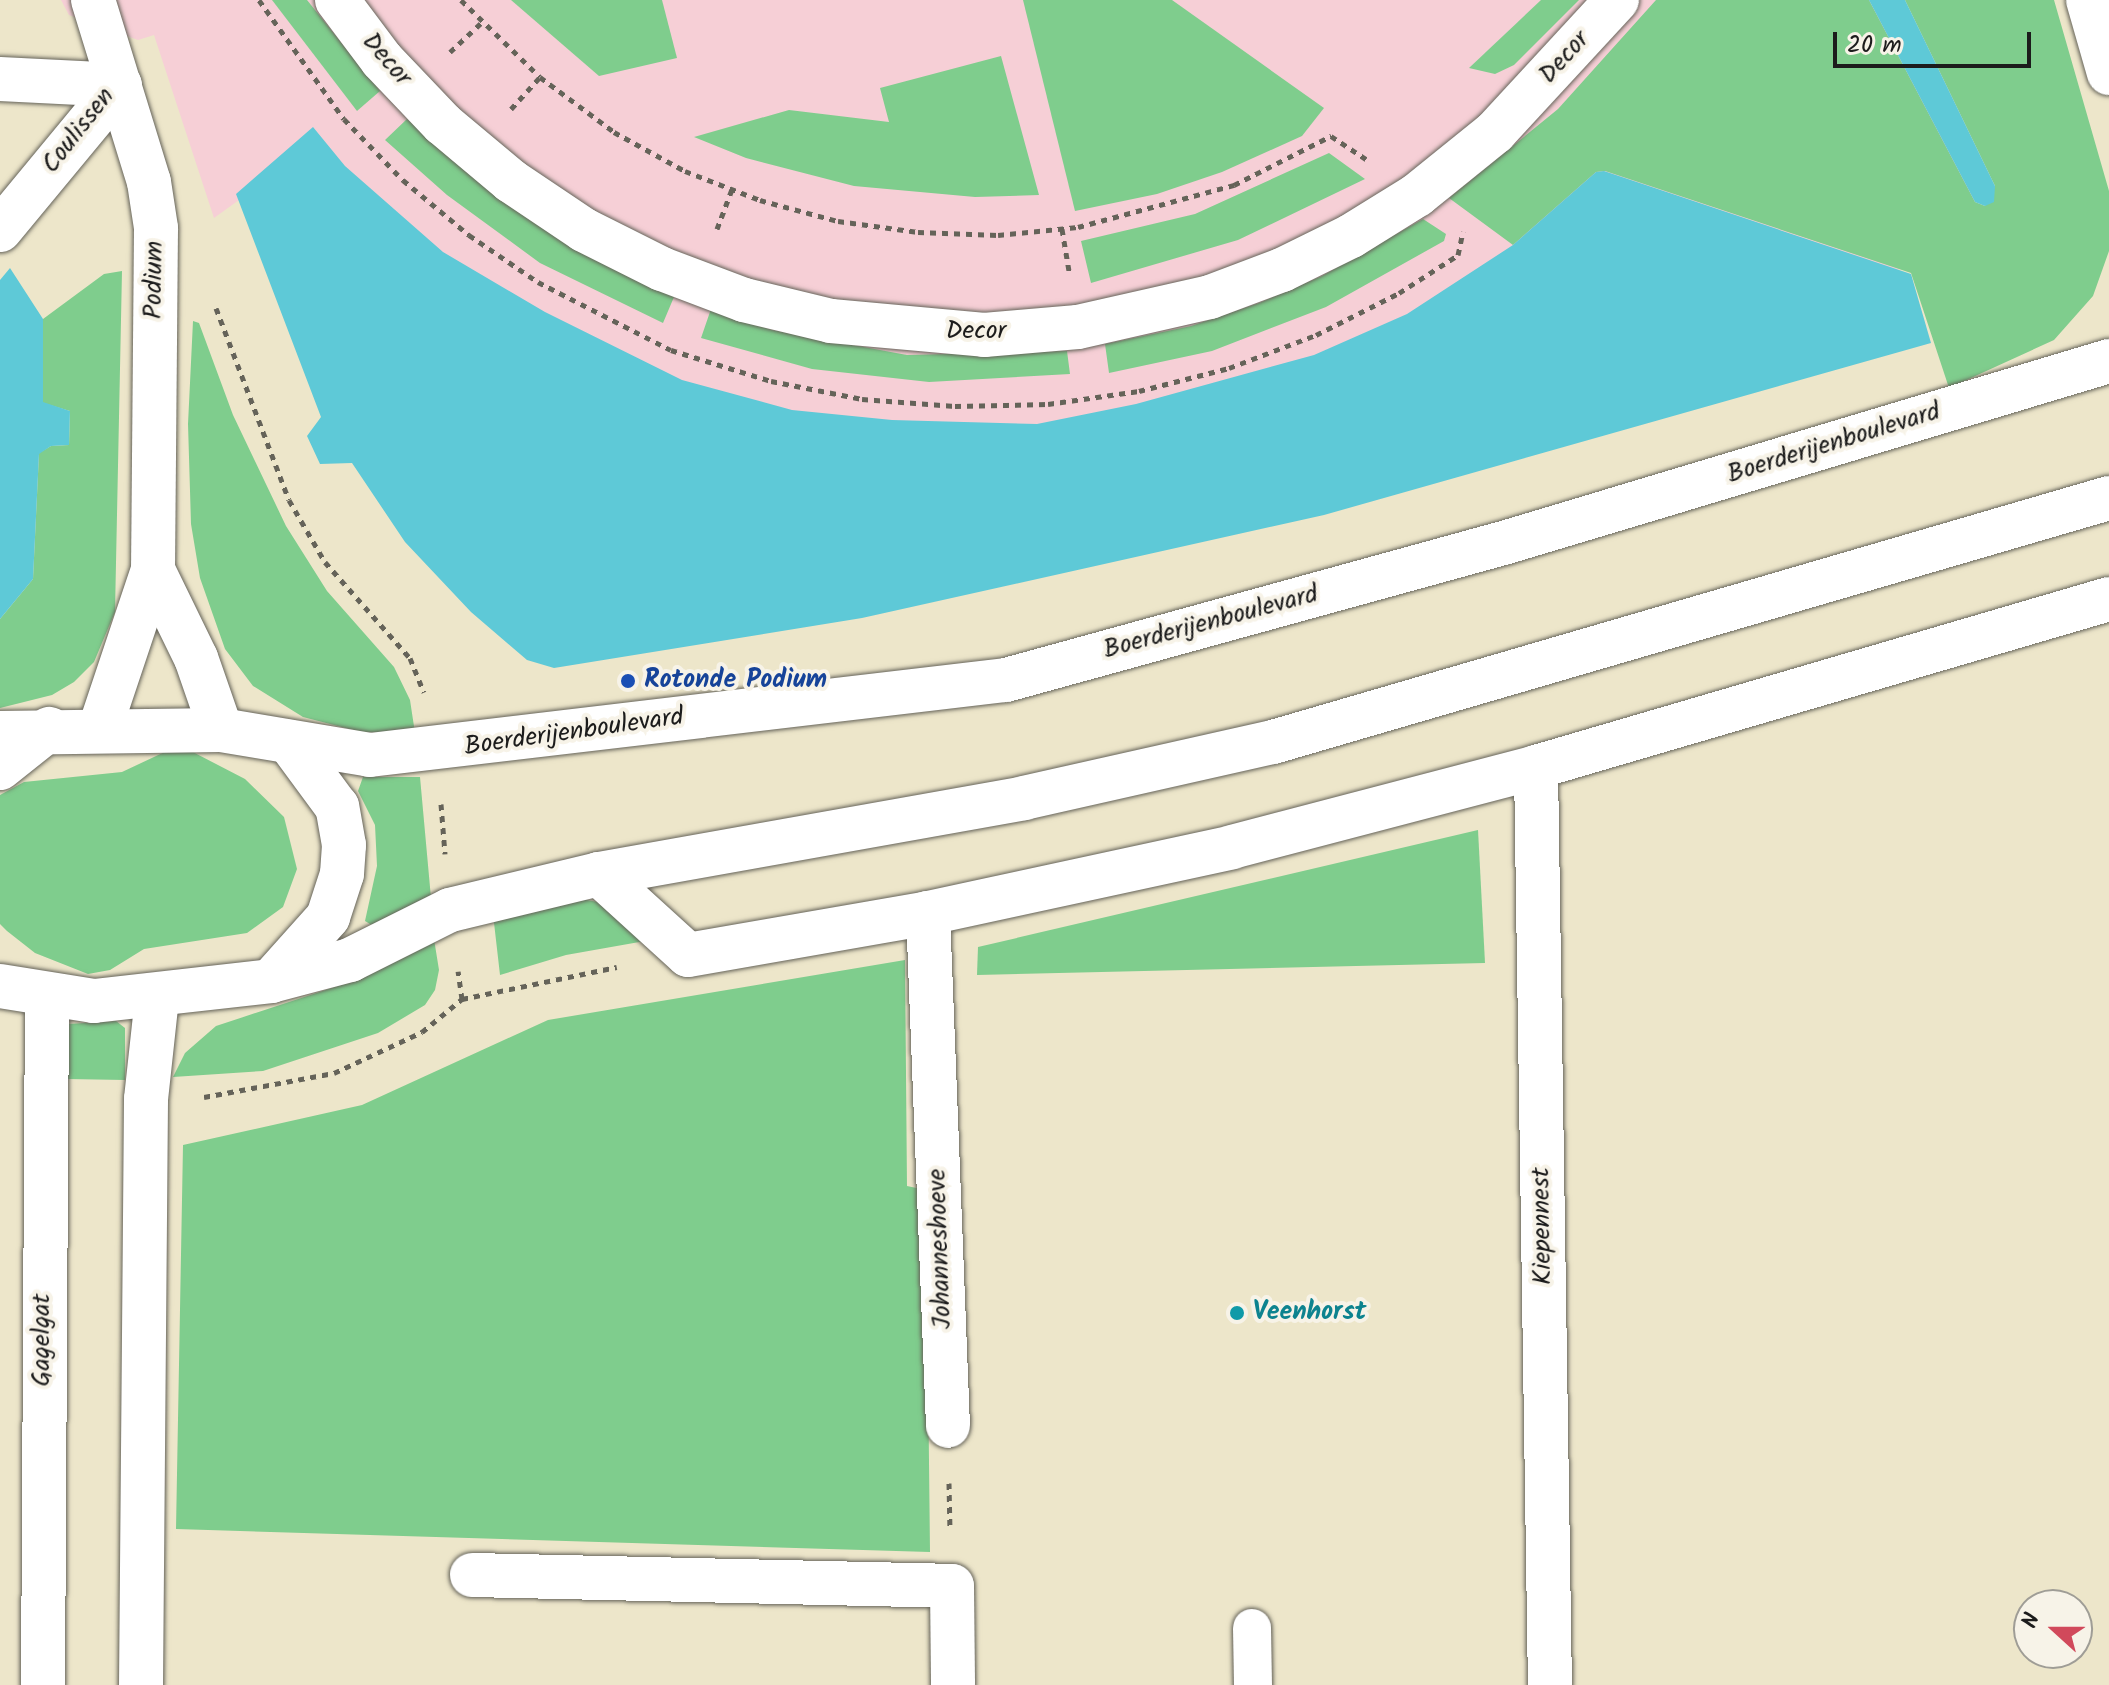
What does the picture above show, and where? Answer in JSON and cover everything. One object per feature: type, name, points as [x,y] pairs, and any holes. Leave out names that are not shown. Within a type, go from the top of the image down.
[{"type":"street","name":"Podium","points":[[93,0],[149,182],[156,228],[153,570],[100,728]]},
{"type":"street","name":"Decor","points":[[337,0],[382,60],[443,124],[511,181],[584,230],[697,283],[831,321],[984,335],[1136,317],[1282,270],[1417,195],[1495,132],[1617,0]]},
{"type":"street","points":[[2088,0],[2109,73]]},
{"type":"street","name":"Coulissen","points":[[0,79],[120,85]]},
{"type":"street","name":"Coulissen","points":[[0,230],[120,85]]},
{"type":"street","name":"Boerderijenboulevard","points":[[0,733],[100,728],[221,730],[370,755],[435,751],[1006,680],[1507,542],[2109,361]]},
{"type":"street","points":[[0,986],[47,996],[94,1001],[157,997],[271,981],[350,960],[450,910],[599,874],[1024,798],[1273,742],[2109,498]]},
{"type":"street","name":"Podium","points":[[153,570],[196,658],[221,730]]},
{"type":"street","points":[[599,874],[688,955],[928,913],[1232,847],[1536,767],[2109,599]]},
{"type":"street","points":[[0,768],[49,729]]},
{"type":"street","points":[[271,981],[328,917],[342,874],[344,845],[337,807],[289,742]]},
{"type":"street","name":"Kiepennest","points":[[1536,767],[1550,1685]]},
{"type":"street","name":"Johanneshoeve","points":[[928,913],[948,1426]]},
{"type":"street","name":"Gagelgat","points":[[43,1685],[47,996]]},
{"type":"street","points":[[141,1685],[146,1099],[157,997]]},
{"type":"street","points":[[472,1575],[952,1586],[953,1685]]},
{"type":"lane","points":[[1252,1628],[1253,1685]]},
{"type":"path","points":[[259,0],[344,119],[403,180],[469,235],[538,282],[671,350],[771,381],[862,399],[955,406],[1048,404],[1139,391],[1229,368],[1330,328],[1399,293],[1458,255],[1466,237],[1462,229],[1417,195],[1331,136],[1234,185],[1162,208],[1062,229],[998,235],[918,232],[838,221],[732,189],[685,171],[614,132],[540,77],[481,23],[461,0]]},
{"type":"path","points":[[459,44],[481,23]]},
{"type":"path","points":[[509,111],[540,77]]},
{"type":"path","points":[[723,216],[732,189]]},
{"type":"path","points":[[1062,229],[1067,256]]},
{"type":"path","points":[[462,999],[688,955]]},
{"type":"path","points":[[948,1426],[952,1586]]},
{"type":"shaded area","points":[[61,0],[1887,0],[1985,191],[1886,281],[1435,330],[1035,456],[606,376],[304,153],[214,218],[154,35],[138,40],[69,15]]},
{"type":"green space","points":[[272,0],[307,0],[380,91],[357,111]]},
{"type":"green space","points":[[511,0],[662,0],[677,58],[599,76]]},
{"type":"green space","points":[[1023,0],[1172,0],[1324,108],[1302,136],[1222,172],[1157,194],[1075,211]]},
{"type":"green space","points":[[1541,0],[1579,0],[1514,65],[1495,74],[1469,68]]},
{"type":"green space","points":[[1656,0],[1869,0],[1975,202],[1985,206],[1995,186],[1905,0],[2054,0],[2109,191],[2109,251],[2093,296],[2054,340],[1949,388],[1911,273],[1605,171],[1596,172],[1513,245],[1449,198],[1558,109]]},
{"type":"green space","points":[[1001,56],[1039,195],[975,197],[854,186],[746,158],[694,137],[789,110],[889,122],[880,88]]},
{"type":"green space","points":[[407,119],[474,177],[674,297],[663,323],[540,263],[447,195],[385,140]]},
{"type":"green space","points":[[1329,153],[1365,179],[1238,240],[1091,283],[1081,241],[1195,214]]},
{"type":"green space","points":[[1423,219],[1446,234],[1444,241],[1326,307],[1212,351],[1109,373],[1105,344],[1191,326],[1259,303],[1322,276]]},
{"type":"green space","points":[[122,271],[115,612],[94,662],[74,682],[52,695],[0,708],[0,619],[33,579],[39,453],[51,446],[69,445],[70,411],[43,403],[43,319],[104,274]]},
{"type":"green space","points":[[711,309],[772,330],[907,355],[1067,351],[1070,374],[929,382],[812,369],[701,338]]},
{"type":"green space","points":[[193,321],[199,323],[233,415],[286,526],[327,591],[394,667],[410,700],[415,733],[361,732],[303,717],[253,686],[225,649],[200,578],[191,524],[188,424]]},
{"type":"green space","points":[[171,749],[189,750],[245,779],[284,817],[297,869],[283,907],[247,933],[144,949],[110,970],[88,974],[35,953],[0,924],[0,795],[24,782],[122,772]]},
{"type":"green space","points":[[363,777],[420,777],[431,898],[375,927],[365,921],[377,866],[375,825],[358,791]]},
{"type":"green space","points":[[1478,830],[1485,963],[977,975],[978,947]]},
{"type":"green space","points":[[576,898],[598,902],[645,941],[566,955],[500,975],[493,914]]},
{"type":"green space","points":[[434,939],[439,970],[435,990],[425,1005],[378,1033],[263,1071],[173,1077],[185,1053],[216,1026],[356,980]]},
{"type":"green space","points":[[905,960],[907,1186],[926,1190],[930,1552],[176,1529],[183,1145],[362,1105],[548,1020]]},
{"type":"green space","points":[[116,1021],[125,1028],[125,1080],[67,1079],[68,1024]]},
{"type":"water","points":[[1869,0],[1905,0],[1995,186],[1994,202],[1985,206],[1975,202]]},
{"type":"water","points":[[313,127],[345,166],[443,252],[545,312],[682,380],[792,410],[892,420],[1037,424],[1136,404],[1314,355],[1407,314],[1513,245],[1596,172],[1604,171],[1911,274],[1931,343],[1324,515],[862,618],[554,668],[527,660],[471,612],[405,542],[352,463],[320,464],[307,436],[321,417],[236,194]]},
{"type":"water","points":[[10,268],[43,319],[43,402],[70,411],[69,445],[51,446],[39,454],[33,579],[0,619],[0,280]]},
{"type":"place","name":"Rotonde Podium","points":[[628,681]]},
{"type":"place","name":"Veenhorst","points":[[1237,1313]]}]
